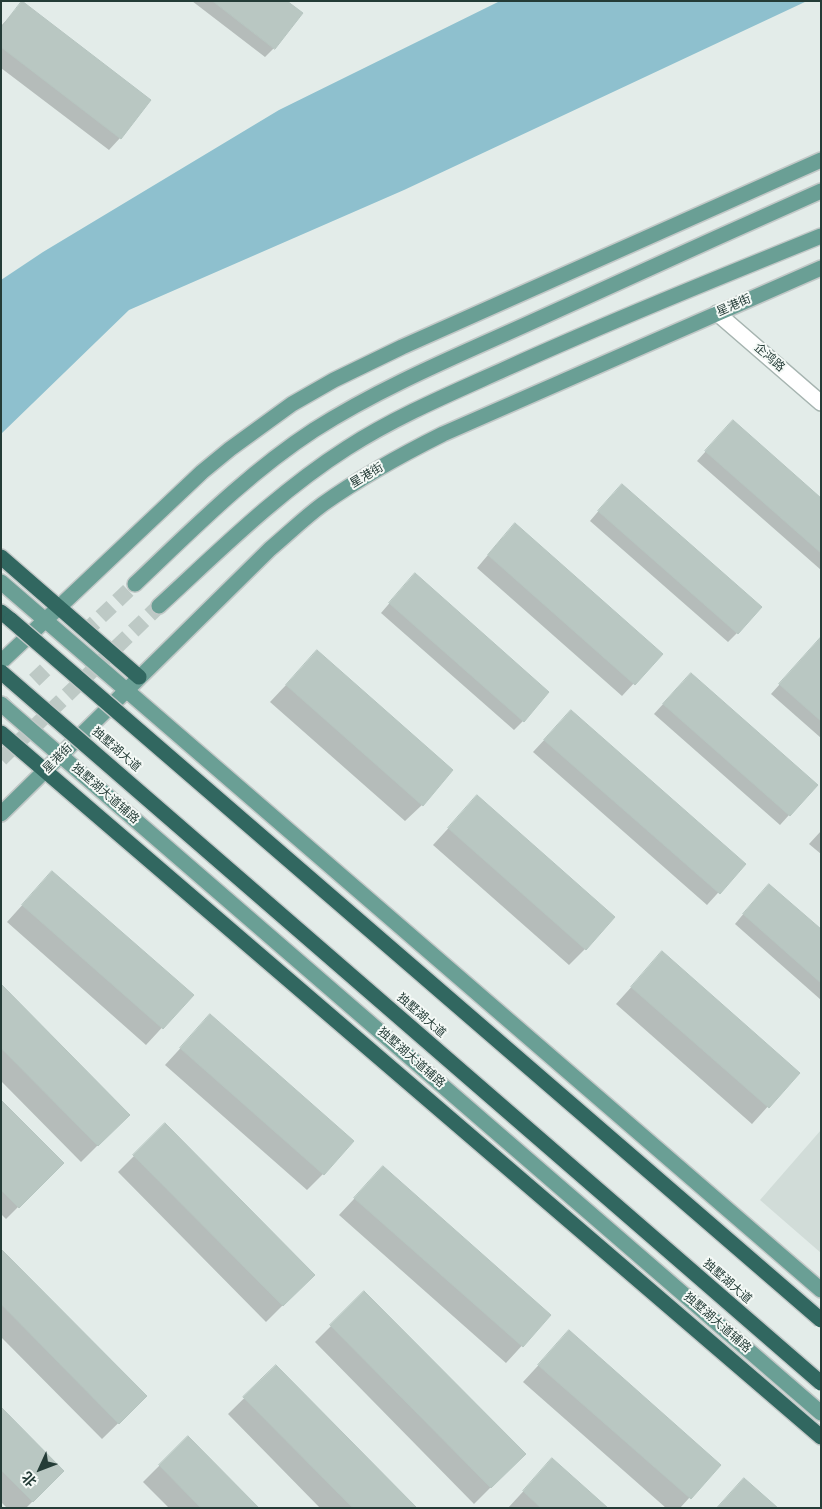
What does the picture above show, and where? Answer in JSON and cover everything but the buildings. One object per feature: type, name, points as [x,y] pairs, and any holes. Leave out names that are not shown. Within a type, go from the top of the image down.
[{"type":"highway","points":[[1,557],[140,677]]},
{"type":"highway","points":[[1,612],[821,1320]]},
{"type":"highway","name":"独墅湖大道","points":[[1,672],[821,1383]]},
{"type":"highway","points":[[1,733],[821,1437]]},
{"type":"main road","points":[[1,662],[202,472],[253,431],[292,404],[334,380],[402,347],[821,160]]},
{"type":"main road","points":[[135,584],[228,497],[275,459],[337,416],[417,374],[821,191]]},
{"type":"main road","points":[[159,606],[251,522],[327,461],[373,432],[433,402],[584,334],[821,236]]},
{"type":"main road","name":"星港街","points":[[1,814],[270,549],[302,520],[347,488],[397,458],[443,434],[821,268]]},
{"type":"main road","points":[[1,582],[821,1290]]},
{"type":"main road","name":"独墅湖大道辅路","points":[[1,704],[821,1412]]},
{"type":"street","name":"企鸿路","points":[[717,314],[821,403]]},
{"type":"shaded area","points":[[821,1130],[821,1253],[760,1200]]},
{"type":"water","points":[[500,1],[807,1],[404,190],[129,310],[1,434],[1,280],[43,252],[279,110]]},
{"type":"tunnel","points":[[1,712],[135,584]]},
{"type":"tunnel","points":[[1,759],[159,606]]}]
